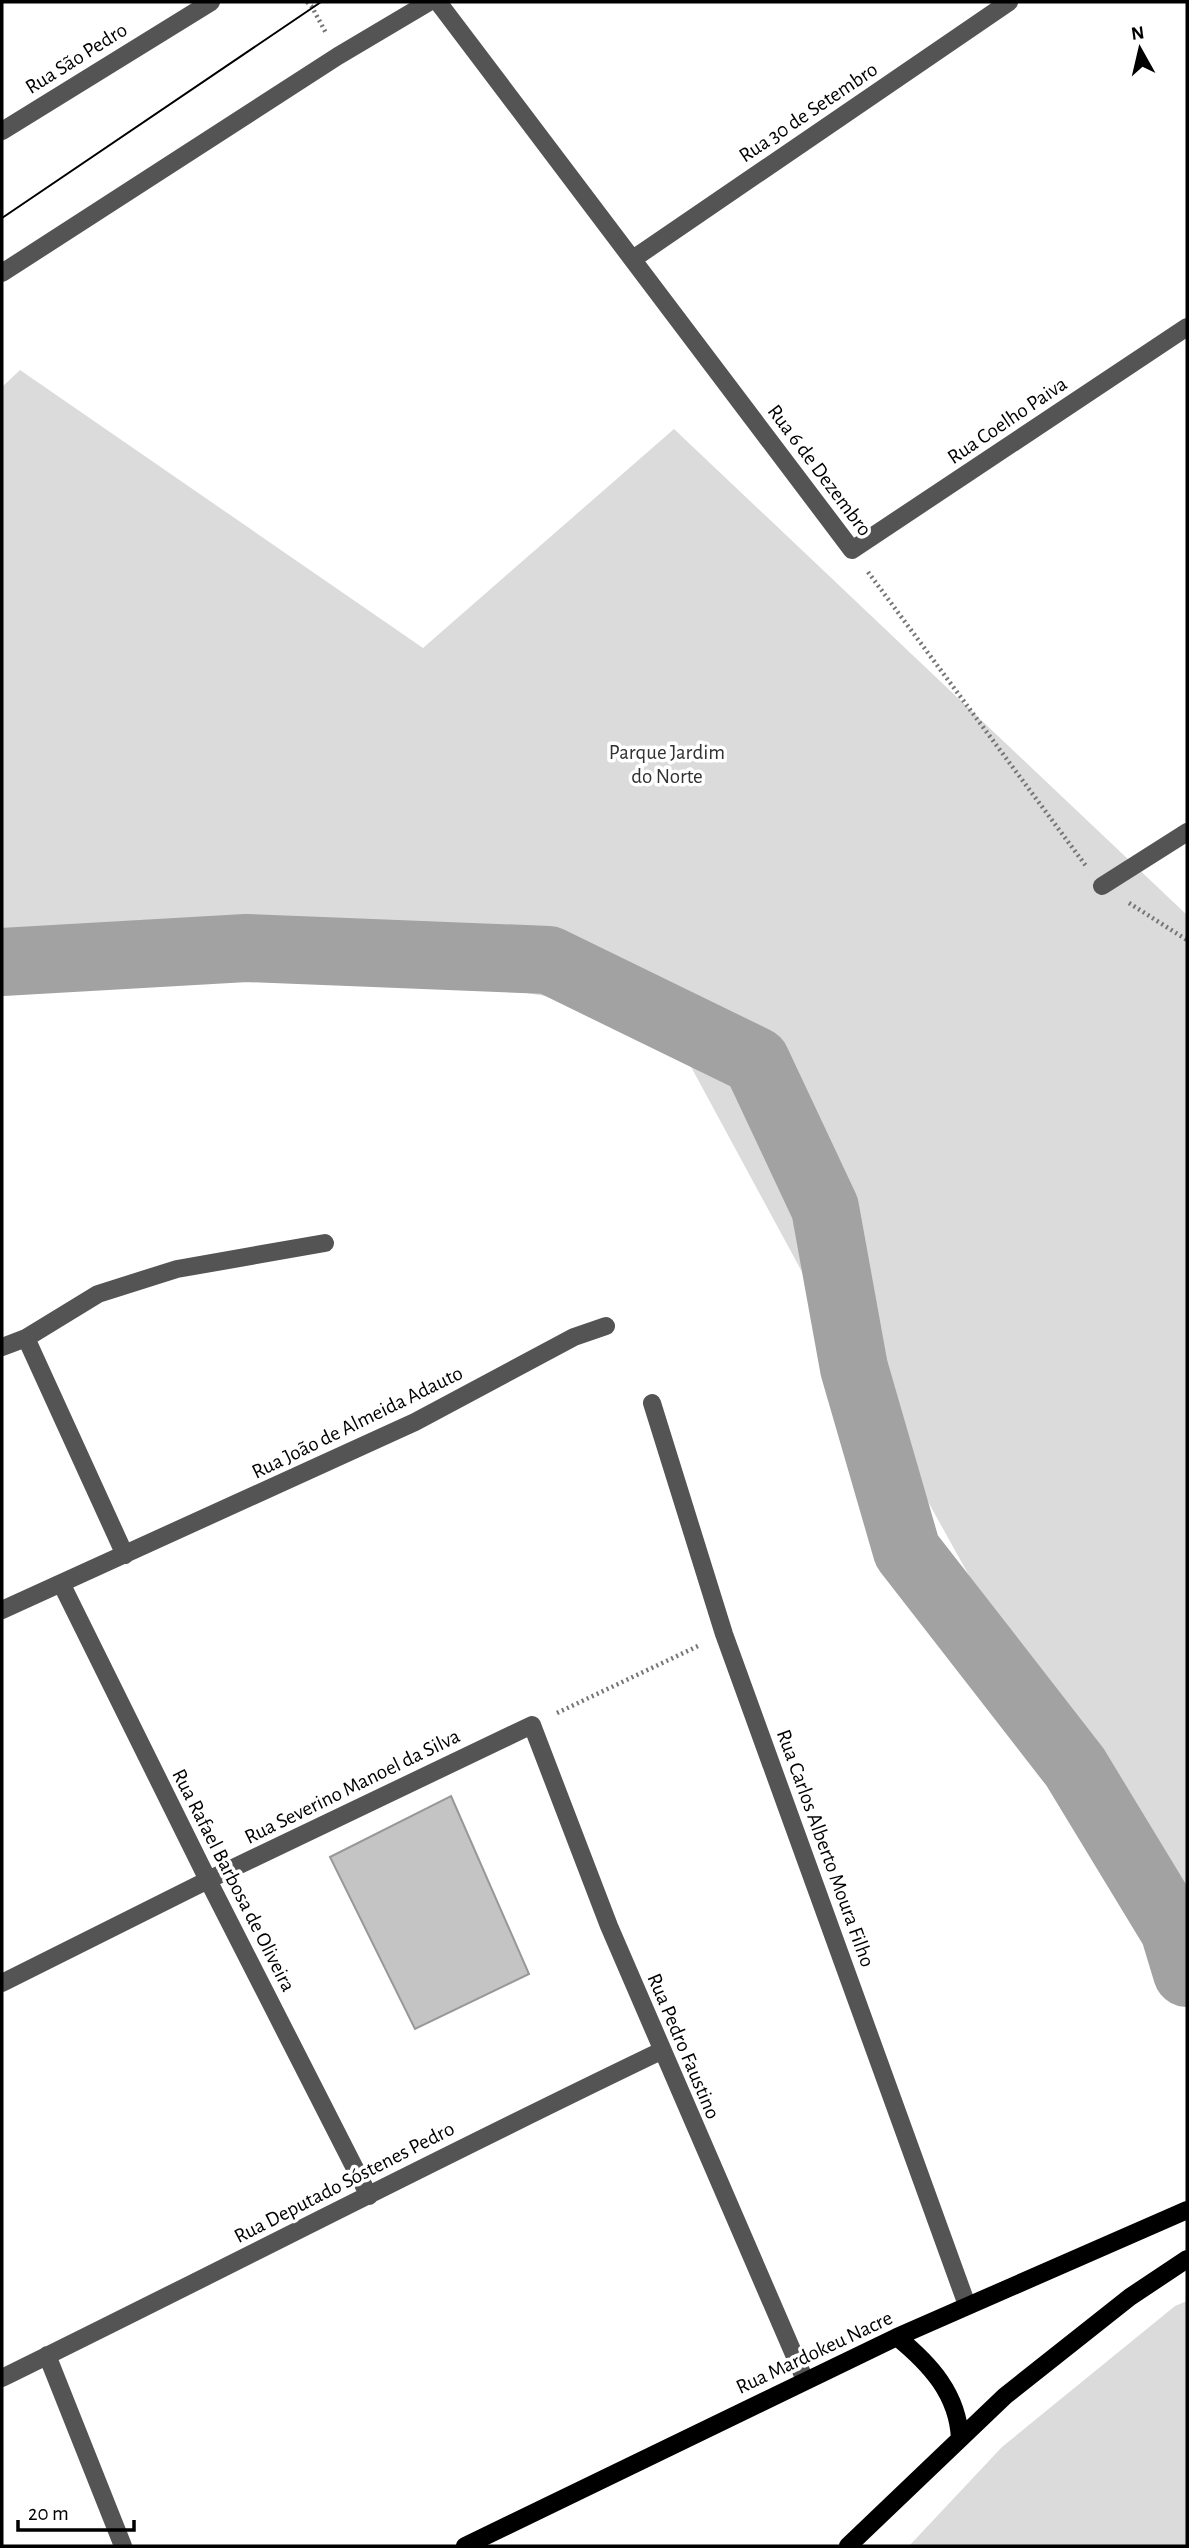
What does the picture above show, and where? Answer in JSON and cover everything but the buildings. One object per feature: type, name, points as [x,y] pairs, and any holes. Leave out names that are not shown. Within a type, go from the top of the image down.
[{"type":"main road","name":"Rua Mardokeu Nacre","points":[[465,2546],[897,2337],[1187,2210]]},
{"type":"main road","points":[[848,2546],[1005,2396],[1130,2297],[1187,2259]]},
{"type":"main road","points":[[897,2337],[920,2356],[944,2385],[959,2420],[960,2439]]},
{"type":"street","name":"Rua São Pedro","points":[[2,131],[211,2]]},
{"type":"street","points":[[2,273],[338,55],[429,2]]},
{"type":"street","name":"Rua 6 de Dezembro","points":[[438,2],[852,550]]},
{"type":"street","name":"Rua 30 de Setembro","points":[[633,259],[1009,2]]},
{"type":"street","name":"Rua Coelho Paiva","points":[[852,550],[1185,333]]},
{"type":"street","points":[[1102,886],[1187,832]]},
{"type":"street","points":[[2,1347],[26,1338],[98,1294],[138,1281],[177,1269],[325,1243]]},
{"type":"street","name":"Rua João de Almeida Adauto","points":[[61,1583],[415,1422],[574,1337],[606,1326]]},
{"type":"street","points":[[26,1338],[125,1555]]},
{"type":"street","name":"Rua Carlos Alberto Moura Filho","points":[[652,1403],[724,1634],[967,2305]]},
{"type":"street","points":[[2,1610],[61,1583]]},
{"type":"street","name":"Rua Rafael Barbosa de Oliveira","points":[[61,1583],[369,2196]]},
{"type":"street","name":"Rua Severino Manoel da Silva","points":[[2,1983],[208,1880],[531,1725]]},
{"type":"street","name":"Rua Pedro Faustino","points":[[531,1725],[609,1927],[805,2380]]},
{"type":"street","name":"Rua Deputado Sóstenes Pedro","points":[[2,2378],[513,2122],[661,2051]]},
{"type":"street","points":[[47,2355],[123,2546]]},
{"type":"path","name":"Rua 6 de Dezembro","points":[[852,550],[1102,886],[1187,940]]},
{"type":"path","points":[[531,1725],[724,1634]]},
{"type":"green space","name":"Parque Jardim do Norte","points":[[20,370],[423,648],[674,429],[1187,915],[1187,2000],[1075,1767],[854,1368],[663,1015],[246,948],[2,972],[2,387]]},
{"type":"green space","points":[[1187,2301],[1187,2546],[909,2546],[1002,2447],[1175,2306]]},
{"type":"waterway","points":[[2,962],[246,948],[549,960],[756,1061],[825,1208],[854,1368],[907,1551],[1075,1767],[1174,1930],[1187,1973]]},
{"type":"tram line","points":[[2,218],[321,2]]}]
